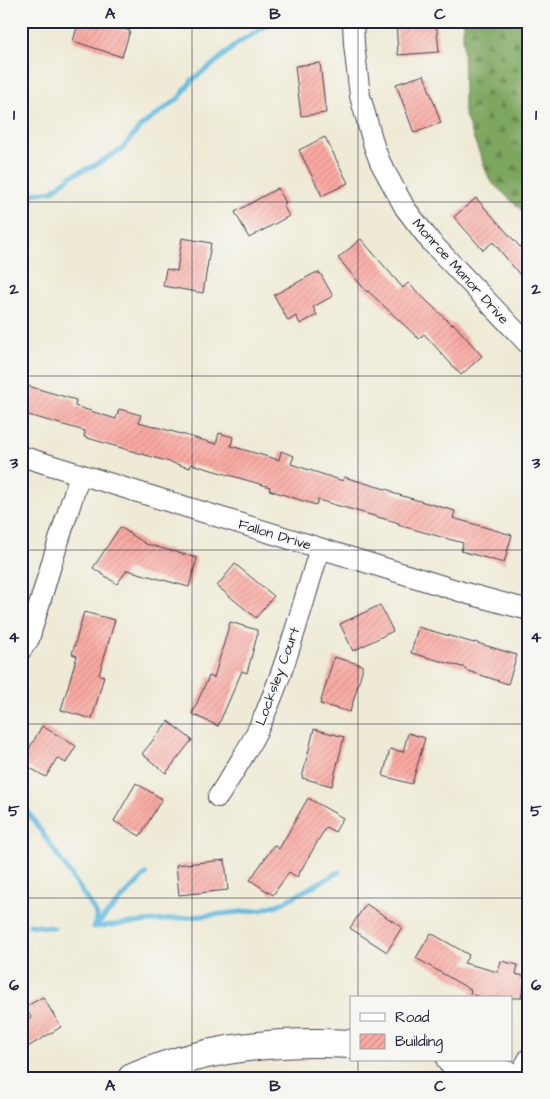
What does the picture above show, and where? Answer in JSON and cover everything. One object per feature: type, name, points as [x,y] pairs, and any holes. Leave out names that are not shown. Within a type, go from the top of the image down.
[{"type":"main road","points":[[132,1078],[177,1062],[254,1046],[324,1043],[350,1044]]},
{"type":"main road","points":[[458,1062],[517,1078]]},
{"type":"street","name":"Monroe Manor Drive","points":[[353,21],[360,96],[380,162],[405,208],[431,242],[529,345]]},
{"type":"street","name":"Fallon Drive","points":[[21,456],[469,594],[529,610]]},
{"type":"street","points":[[21,650],[29,639],[80,474]]},
{"type":"street","name":"Locksley Court","points":[[218,797],[251,743],[265,714],[282,669],[320,548]]},
{"type":"street","points":[[517,1078],[529,1058]]},
{"type":"green space","points":[[463,21],[529,21],[529,36],[524,48],[529,58],[529,217],[490,181],[464,113]]},
{"type":"building","points":[[79,21],[100,21],[130,31],[122,57],[73,41]]},
{"type":"building","points":[[396,21],[436,21],[439,52],[398,55]]},
{"type":"building","points":[[320,63],[326,113],[301,116],[295,66]]},
{"type":"building","points":[[424,75],[441,123],[414,133],[396,84]]},
{"type":"building","points":[[325,137],[348,183],[322,196],[299,150]]},
{"type":"building","points":[[278,188],[286,203],[283,205],[289,216],[249,238],[235,212]]},
{"type":"building","points":[[476,198],[520,247],[529,240],[529,286],[493,242],[483,250],[454,217]]},
{"type":"building","points":[[182,238],[211,243],[203,293],[163,286],[166,269],[177,271]]},
{"type":"building","points":[[361,239],[403,288],[408,283],[452,325],[453,323],[482,356],[461,375],[424,334],[419,339],[367,292],[338,258]]},
{"type":"building","points":[[315,273],[320,273],[333,296],[313,307],[317,315],[300,324],[296,316],[288,321],[274,295]]},
{"type":"building","points":[[28,386],[76,400],[75,406],[116,419],[119,409],[141,415],[139,422],[216,444],[219,433],[233,437],[231,446],[279,460],[281,451],[294,456],[291,464],[343,481],[344,477],[455,511],[453,518],[512,535],[504,563],[461,551],[463,543],[398,525],[399,523],[318,500],[316,505],[269,490],[270,487],[191,464],[190,468],[84,437],[85,431],[21,413]]},
{"type":"building","points":[[120,527],[146,544],[197,558],[189,587],[127,570],[117,584],[93,568]]},
{"type":"building","points":[[235,564],[274,596],[256,618],[217,586]]},
{"type":"building","points":[[380,605],[393,631],[353,651],[340,624]]},
{"type":"building","points":[[84,612],[115,620],[99,675],[104,676],[92,719],[61,710],[77,656],[72,654]]},
{"type":"building","points":[[230,622],[257,630],[257,636],[247,673],[242,671],[218,726],[192,714],[209,676],[214,678]]},
{"type":"building","points":[[418,627],[517,655],[508,684],[465,670],[466,668],[411,653]]},
{"type":"building","points":[[334,657],[362,665],[350,712],[320,704]]},
{"type":"building","points":[[168,721],[192,740],[166,773],[142,754]]},
{"type":"building","points":[[42,726],[76,746],[66,763],[57,758],[46,777],[21,763]]},
{"type":"building","points":[[314,729],[344,737],[332,786],[302,778]]},
{"type":"building","points":[[408,733],[425,738],[412,784],[383,776],[390,749],[403,752]]},
{"type":"building","points":[[136,783],[162,799],[140,836],[114,821]]},
{"type":"building","points":[[308,798],[343,818],[335,832],[326,827],[297,877],[289,872],[273,895],[250,880],[274,845],[279,849]]},
{"type":"building","points":[[225,860],[228,890],[179,895],[176,865]]},
{"type":"building","points":[[366,904],[402,927],[387,952],[350,928]]},
{"type":"building","points":[[431,933],[469,955],[464,963],[498,972],[501,961],[518,965],[516,974],[526,977],[521,998],[470,994],[471,990],[416,958]]},
{"type":"building","points":[[43,997],[61,1027],[21,1051],[21,1023],[31,1017],[25,1007]]},
{"type":"waterway","points":[[21,193],[31,194],[52,191],[71,176],[95,165],[122,149],[140,127],[179,98],[193,79],[238,43],[274,21]]},
{"type":"waterway","points":[[24,806],[94,909],[97,916],[94,927]]},
{"type":"waterway","points":[[94,927],[260,910],[280,904],[339,872]]},
{"type":"waterway","points":[[96,925],[146,874]]},
{"type":"waterway","points":[[30,925],[54,928]]}]
